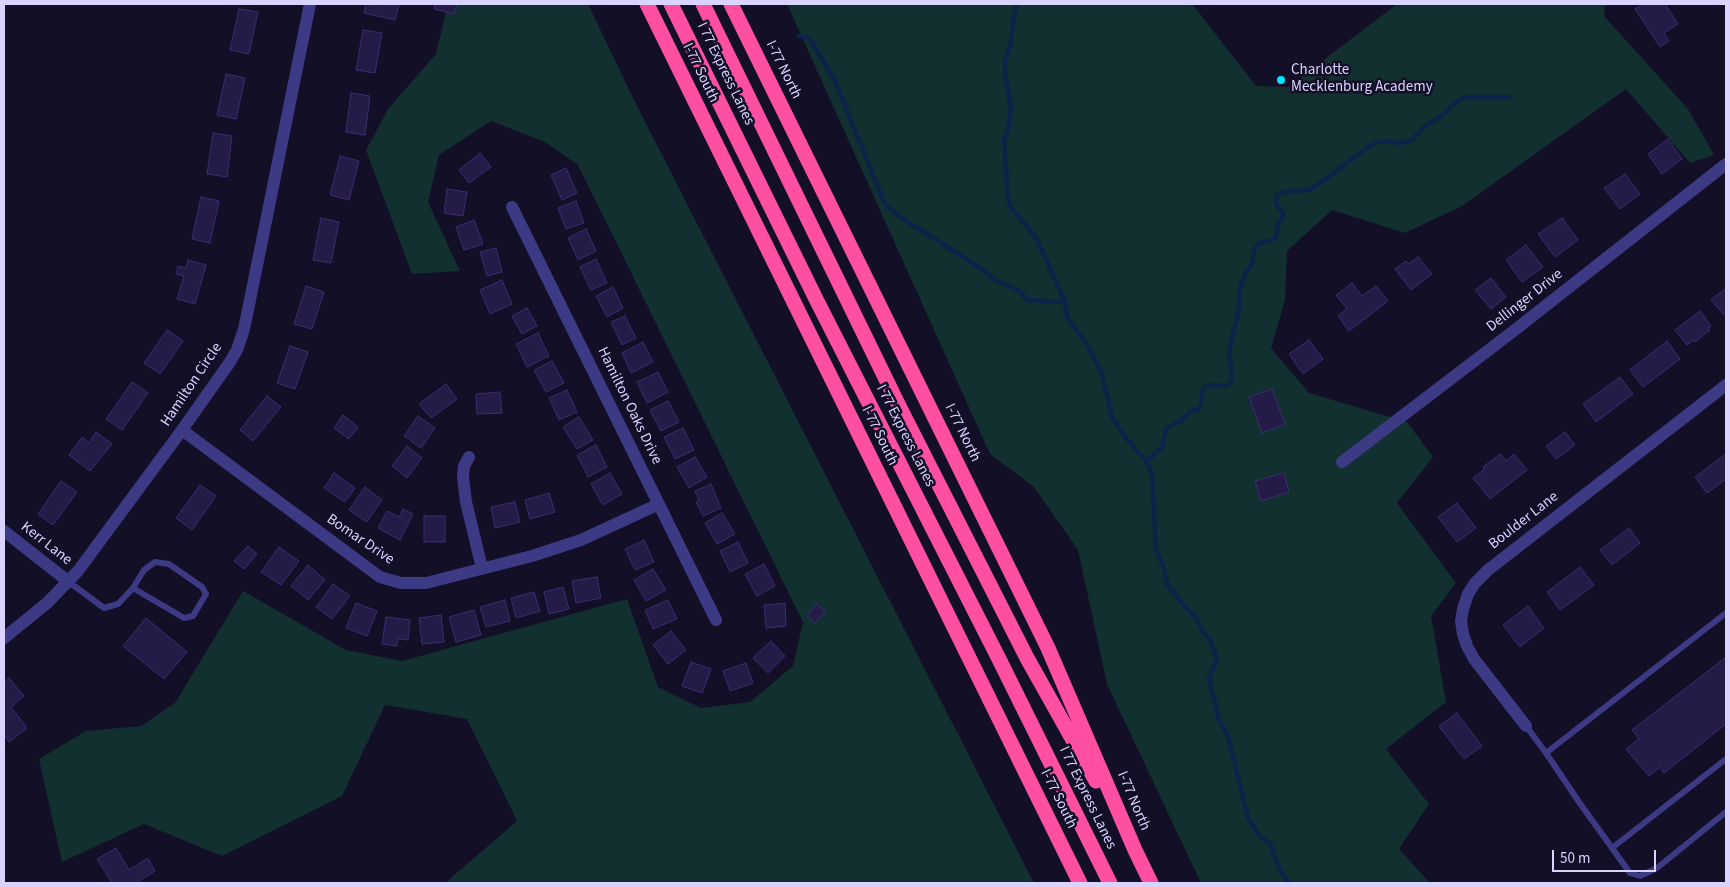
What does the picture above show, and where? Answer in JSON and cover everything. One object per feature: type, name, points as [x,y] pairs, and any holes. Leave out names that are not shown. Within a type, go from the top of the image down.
[{"type":"highway","name":"I-77 South","points":[[647,4],[1080,883]]},
{"type":"highway","name":"I 77 Express Lanes","points":[[671,4],[812,290],[1110,883]]},
{"type":"highway","name":"I 77 Express Lanes","points":[[702,4],[899,406],[1023,650],[1135,850]]},
{"type":"highway","name":"I-77 North","points":[[731,4],[1048,648],[1151,883]]},
{"type":"street","name":"Hamilton Circle","points":[[4,638],[47,603],[69,582],[126,508],[237,350],[244,329],[310,4]]},
{"type":"street","name":"Dellinger Drive","points":[[1342,462],[1519,327],[1726,164]]},
{"type":"street","name":"Hamilton Oaks Drive","points":[[512,207],[716,620]]},
{"type":"street","name":"Boulder Lane","points":[[1526,726],[1474,659],[1467,646],[1461,621],[1468,594],[1475,582],[1726,386]]},
{"type":"street","name":"Bomar Drive","points":[[182,430],[380,577],[401,583],[426,582],[532,556],[581,540],[658,504]]},
{"type":"street","points":[[469,457],[464,466],[463,477],[466,502],[482,568]]},
{"type":"street","name":"Kerr Lane","points":[[4,532],[69,582]]},
{"type":"lane","points":[[69,582],[104,608],[118,604],[133,588],[144,570],[155,562],[169,564],[202,588],[206,594],[192,616],[184,618],[133,588]]},
{"type":"lane","points":[[1546,752],[1726,613]]},
{"type":"lane","points":[[1526,726],[1630,873],[1640,876],[1657,868],[1726,812]]},
{"type":"lane","points":[[1612,848],[1726,759]]},
{"type":"green space","points":[[448,4],[588,4],[635,102],[1034,883],[445,883],[517,821],[467,719],[385,705],[342,796],[222,856],[144,824],[62,862],[39,759],[86,731],[141,726],[175,703],[243,591],[346,650],[402,661],[627,599],[658,687],[701,708],[750,702],[793,666],[803,622],[578,165],[545,142],[491,121],[439,155],[428,202],[460,271],[412,274],[366,150],[388,109],[436,54]]},
{"type":"green space","points":[[787,4],[1189,4],[1194,6],[1256,86],[1288,87],[1397,4],[1605,4],[1604,16],[1688,109],[1714,155],[1690,163],[1626,89],[1462,206],[1405,233],[1332,210],[1287,251],[1285,300],[1271,348],[1309,393],[1407,422],[1433,457],[1397,503],[1456,583],[1431,616],[1446,702],[1386,749],[1429,804],[1399,849],[1430,883],[1201,883],[1107,684],[1078,550],[1034,487],[990,454]]},
{"type":"building","points":[[366,4],[399,5],[395,20],[364,13]]},
{"type":"building","points":[[435,4],[457,4],[454,14],[434,9]]},
{"type":"building","points":[[1644,4],[1665,4],[1678,24],[1664,33],[1669,41],[1660,47],[1635,9]]},
{"type":"building","points":[[239,9],[258,12],[249,54],[230,50]]},
{"type":"building","points":[[363,30],[382,33],[375,73],[356,70]]},
{"type":"building","points":[[226,74],[245,78],[236,119],[217,115]]},
{"type":"building","points":[[351,93],[370,96],[365,135],[346,132]]},
{"type":"building","points":[[213,133],[232,136],[227,177],[207,174]]},
{"type":"building","points":[[1668,139],[1682,159],[1662,174],[1648,154]]},
{"type":"building","points":[[480,153],[491,167],[469,183],[459,170]]},
{"type":"building","points":[[340,156],[359,161],[349,200],[330,195]]},
{"type":"building","points":[[566,168],[577,193],[562,200],[551,175]]},
{"type":"building","points":[[1625,174],[1640,194],[1620,209],[1604,188]]},
{"type":"building","points":[[447,189],[467,192],[463,216],[444,213]]},
{"type":"building","points":[[201,197],[219,201],[210,243],[192,239]]},
{"type":"building","points":[[576,201],[584,223],[566,229],[558,208]]},
{"type":"building","points":[[321,218],[339,222],[331,263],[313,260]]},
{"type":"building","points":[[1562,218],[1578,240],[1555,257],[1538,234]]},
{"type":"building","points":[[474,220],[483,244],[464,250],[456,227]]},
{"type":"building","points":[[586,229],[596,251],[578,260],[568,238]]},
{"type":"building","points":[[1526,245],[1543,267],[1522,282],[1506,260]]},
{"type":"building","points":[[496,248],[502,272],[487,276],[480,252]]},
{"type":"building","points":[[1418,257],[1432,274],[1411,290],[1395,269],[1406,261],[1409,264]]},
{"type":"building","points":[[596,259],[607,283],[591,290],[580,267]]},
{"type":"building","points":[[188,260],[206,265],[195,304],[177,299],[184,276],[176,274],[178,266],[186,268]]},
{"type":"building","points":[[1491,278],[1506,297],[1491,309],[1475,290]]},
{"type":"building","points":[[502,280],[512,304],[490,314],[480,290]]},
{"type":"building","points":[[1352,283],[1362,296],[1376,286],[1388,301],[1349,331],[1338,316],[1347,309],[1336,295]]},
{"type":"building","points":[[306,286],[324,292],[312,329],[294,324]]},
{"type":"building","points":[[613,287],[623,308],[607,317],[596,296]]},
{"type":"building","points":[[1726,288],[1726,314],[1724,315],[1711,300]]},
{"type":"building","points":[[527,308],[537,326],[522,334],[512,316]]},
{"type":"building","points":[[1700,311],[1711,326],[1708,328],[1710,330],[1695,342],[1694,340],[1687,345],[1675,330]]},
{"type":"building","points":[[625,316],[636,338],[622,345],[611,322]]},
{"type":"building","points":[[167,330],[183,341],[160,374],[144,363]]},
{"type":"building","points":[[538,333],[549,356],[527,367],[516,344]]},
{"type":"building","points":[[1309,340],[1323,359],[1303,374],[1289,354]]},
{"type":"building","points":[[1667,341],[1680,359],[1643,387],[1630,370]]},
{"type":"building","points":[[643,342],[653,362],[631,373],[622,353]]},
{"type":"building","points":[[290,346],[308,352],[295,389],[277,383]]},
{"type":"building","points":[[552,361],[564,383],[546,392],[534,370]]},
{"type":"building","points":[[658,372],[668,392],[647,403],[637,382]]},
{"type":"building","points":[[1620,377],[1633,394],[1596,422],[1583,404]]},
{"type":"building","points":[[132,382],[148,393],[122,430],[106,419]]},
{"type":"building","points":[[446,384],[457,399],[431,418],[419,404]]},
{"type":"building","points":[[1272,389],[1285,424],[1262,433],[1249,397]]},
{"type":"building","points":[[567,390],[577,412],[559,420],[549,398]]},
{"type":"building","points":[[500,392],[502,413],[477,414],[476,394]]},
{"type":"building","points":[[267,396],[281,407],[253,441],[240,430]]},
{"type":"building","points":[[668,401],[679,422],[661,431],[650,410]]},
{"type":"building","points":[[343,415],[358,427],[349,439],[334,428]]},
{"type":"building","points":[[418,416],[435,428],[421,448],[404,436]]},
{"type":"building","points":[[579,417],[593,440],[577,449],[563,427]]},
{"type":"building","points":[[683,428],[694,450],[675,459],[664,437]]},
{"type":"building","points":[[96,432],[112,444],[90,471],[69,455],[82,437],[89,443]]},
{"type":"building","points":[[1565,432],[1575,445],[1556,459],[1546,446]]},
{"type":"building","points":[[596,445],[607,467],[588,477],[577,455]]},
{"type":"building","points":[[407,446],[422,458],[407,478],[392,466]]},
{"type":"building","points":[[1500,454],[1506,461],[1514,454],[1527,470],[1490,499],[1473,478],[1485,469],[1483,467]]},
{"type":"building","points":[[1726,454],[1726,479],[1707,493],[1695,477]]},
{"type":"building","points":[[695,457],[707,477],[689,488],[677,467]]},
{"type":"building","points":[[334,473],[355,488],[345,502],[324,488]]},
{"type":"building","points":[[610,473],[622,494],[603,505],[591,484]]},
{"type":"building","points":[[1284,473],[1289,492],[1261,501],[1255,481]]},
{"type":"building","points":[[61,481],[77,492],[53,525],[38,514]]},
{"type":"building","points":[[711,484],[721,508],[703,516],[696,502],[699,501],[695,491]]},
{"type":"building","points":[[200,485],[216,496],[192,530],[176,518]]},
{"type":"building","points":[[365,487],[382,500],[367,522],[349,510]]},
{"type":"building","points":[[549,493],[555,512],[530,519],[525,500]]},
{"type":"building","points":[[515,502],[520,522],[495,528],[491,507]]},
{"type":"building","points":[[1457,503],[1476,528],[1457,542],[1438,517]]},
{"type":"building","points":[[403,509],[413,514],[400,540],[378,528],[387,511],[399,517]]},
{"type":"building","points":[[722,513],[735,534],[717,544],[705,523]]},
{"type":"building","points":[[424,516],[445,516],[445,542],[424,542]]},
{"type":"building","points":[[1629,528],[1640,543],[1612,565],[1600,550]]},
{"type":"building","points":[[644,540],[654,562],[635,570],[625,549]]},
{"type":"building","points":[[738,542],[748,563],[730,572],[720,551]]},
{"type":"building","points":[[248,546],[257,554],[244,569],[234,561]]},
{"type":"building","points":[[279,547],[299,561],[281,585],[261,572]]},
{"type":"building","points":[[764,564],[775,586],[757,596],[745,574]]},
{"type":"building","points":[[308,565],[325,580],[308,600],[291,586]]},
{"type":"building","points":[[1580,567],[1594,585],[1560,610],[1547,592]]},
{"type":"building","points":[[653,569],[666,590],[646,601],[634,580]]},
{"type":"building","points":[[597,577],[601,598],[576,603],[572,581]]},
{"type":"building","points":[[333,584],[350,596],[332,619],[316,607]]},
{"type":"building","points":[[563,587],[569,609],[549,614],[544,592]]},
{"type":"building","points":[[534,592],[540,611],[516,618],[511,598]]},
{"type":"building","points":[[505,600],[510,621],[486,627],[480,607]]},
{"type":"building","points":[[668,600],[677,619],[653,629],[645,610]]},
{"type":"building","points":[[356,603],[377,611],[367,636],[346,628]]},
{"type":"building","points":[[785,603],[786,626],[766,628],[764,605]]},
{"type":"building","points":[[816,604],[825,611],[815,623],[807,616]]},
{"type":"building","points":[[1528,606],[1544,628],[1520,647],[1503,625]]},
{"type":"building","points":[[474,610],[481,635],[456,642],[449,617]]},
{"type":"building","points":[[441,615],[444,642],[422,644],[419,618]]},
{"type":"building","points":[[386,617],[410,620],[408,640],[398,639],[397,646],[382,644]]},
{"type":"building","points":[[146,618],[187,652],[164,679],[123,646]]},
{"type":"building","points":[[671,631],[686,650],[668,664],[653,645]]},
{"type":"building","points":[[771,641],[785,656],[768,673],[753,658]]},
{"type":"building","points":[[1726,657],[1726,724],[1664,773],[1660,767],[1649,776],[1626,749],[1639,739],[1632,730]]},
{"type":"building","points":[[691,662],[711,669],[702,693],[682,686]]},
{"type":"building","points":[[746,663],[753,683],[730,691],[723,671]]},
{"type":"building","points":[[9,678],[24,696],[11,707],[27,728],[9,742],[4,735],[4,682]]},
{"type":"building","points":[[1457,713],[1482,746],[1464,759],[1439,726]]},
{"type":"building","points":[[116,848],[129,870],[148,858],[155,871],[136,883],[112,883],[97,859]]},
{"type":"waterway","points":[[1016,4],[1010,46],[1005,59],[1005,72],[1011,108],[1008,131],[1004,139],[1008,199],[1012,209],[1037,239],[1065,302],[1067,317],[1087,345],[1102,374],[1112,417],[1126,438],[1146,461],[1152,474],[1156,550],[1164,568],[1167,584],[1184,606],[1196,617],[1203,632],[1210,640],[1217,660],[1209,678],[1219,720],[1228,736],[1248,818],[1259,836],[1270,844],[1280,870],[1289,883]]},
{"type":"waterway","points":[[799,36],[807,37],[812,42],[835,81],[883,200],[888,207],[995,280],[1020,291],[1027,300],[1065,302]]},
{"type":"waterway","points":[[1146,461],[1162,448],[1166,428],[1181,421],[1190,411],[1197,410],[1201,404],[1203,389],[1208,385],[1225,386],[1231,383],[1229,352],[1239,309],[1239,292],[1245,274],[1253,262],[1254,250],[1259,243],[1275,238],[1278,231],[1277,225],[1284,215],[1276,203],[1277,195],[1284,192],[1309,190],[1377,142],[1400,143],[1412,140],[1425,126],[1442,116],[1453,104],[1464,97],[1510,97]]},
{"type":"place","name":"Charlotte Mecklenburg Academy","points":[[1281,80]]}]
